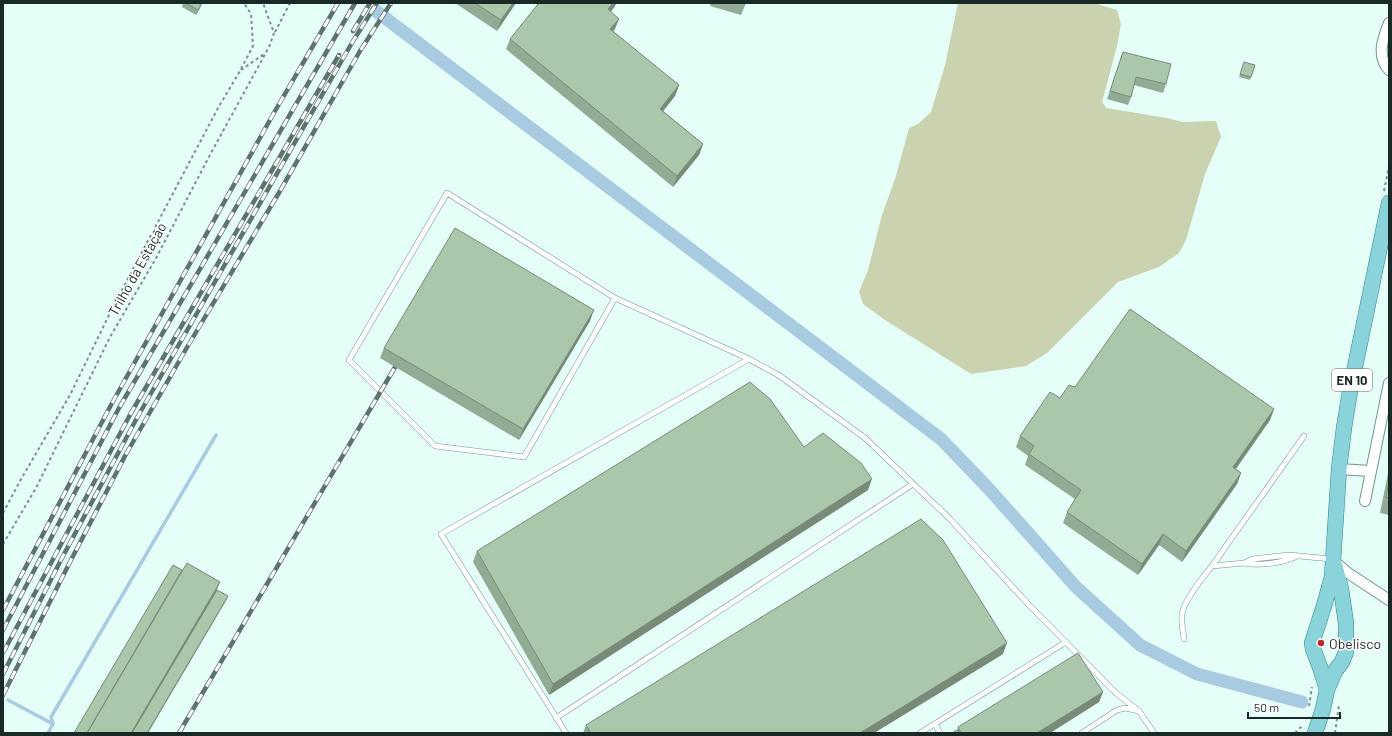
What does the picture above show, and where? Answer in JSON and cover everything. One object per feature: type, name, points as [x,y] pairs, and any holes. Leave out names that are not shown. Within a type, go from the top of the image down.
[{"type":"main road","name":"EN 10","points":[[1309,729],[1323,709],[1327,690],[1312,642],[1332,577],[1339,468],[1350,391],[1389,203]]},
{"type":"main road","points":[[1327,690],[1335,671],[1342,662],[1346,652],[1347,638],[1341,589],[1333,560]]},
{"type":"street","points":[[1389,22],[1381,48],[1384,65],[1389,70]]},
{"type":"street","points":[[1365,501],[1389,383]]},
{"type":"street","points":[[1339,468],[1371,470]]},
{"type":"street","points":[[1333,560],[1348,573],[1389,600]]},
{"type":"lane","points":[[616,298],[524,457],[435,446],[349,360],[447,193],[616,298],[749,359],[780,376],[865,438],[949,518],[1030,606],[1116,693],[1139,711],[1154,733]]},
{"type":"lane","points":[[566,733],[441,534],[749,359]]},
{"type":"lane","points":[[1184,639],[1182,618],[1184,606],[1201,579],[1212,566],[1304,436]]},
{"type":"lane","points":[[556,718],[913,484]]},
{"type":"lane","points":[[1212,566],[1244,563],[1253,559],[1289,555],[1333,560]]},
{"type":"lane","points":[[920,733],[1066,642]]},
{"type":"lane","points":[[1082,733],[1117,710],[1126,708],[1139,711]]},
{"type":"lane","points":[[935,724],[940,733]]},
{"type":"path","points":[[3,513],[70,395],[111,312],[218,108],[253,46],[251,14],[244,3]]},
{"type":"path","points":[[263,3],[274,33]]},
{"type":"path","name":"Trilho da Estação","points":[[3,544],[36,488],[110,337],[156,260],[290,3]]},
{"type":"path","points":[[240,71],[265,53]]},
{"type":"path","points":[[1335,733],[1338,716]]},
{"type":"path","points":[[1295,733],[1309,729]]},
{"type":"green space","points":[[958,3],[1094,3],[1117,10],[1121,24],[1117,46],[1102,102],[1106,108],[1183,122],[1216,121],[1221,137],[1205,174],[1186,240],[1179,253],[1159,267],[1118,282],[1047,353],[1026,366],[971,374],[885,320],[863,304],[859,292],[868,270],[882,215],[896,176],[909,128],[918,124],[931,112],[945,65]]},
{"type":"building","points":[[186,3],[202,3],[198,10]]},
{"type":"building","points":[[475,3],[513,3],[501,20]]},
{"type":"building","points":[[539,3],[613,3],[608,9],[619,19],[610,29],[679,85],[660,109],[703,144],[677,176],[510,39]]},
{"type":"building","points":[[1123,52],[1171,64],[1166,84],[1136,77],[1131,97],[1110,91]]},
{"type":"building","points":[[1244,62],[1255,65],[1251,77],[1240,74]]},
{"type":"building","points":[[455,228],[594,310],[523,429],[384,348]]},
{"type":"building","points":[[1130,309],[1274,409],[1233,467],[1241,473],[1186,551],[1163,534],[1142,564],[1067,512],[1081,490],[1029,454],[1034,446],[1020,436],[1050,392],[1060,398],[1069,385],[1075,387]]},
{"type":"building","points":[[750,382],[770,399],[804,447],[823,433],[861,463],[872,479],[553,684],[477,551]]},
{"type":"building","points":[[1389,482],[1389,498],[1386,497]]},
{"type":"building","points":[[921,519],[943,540],[1007,643],[860,733],[591,733],[586,725]]},
{"type":"building","points":[[187,563],[220,582],[131,733],[87,733]]},
{"type":"building","points":[[173,565],[182,570],[87,733],[74,733]]},
{"type":"building","points":[[217,590],[228,596],[147,733],[132,733]]},
{"type":"building","points":[[1078,653],[1103,692],[1037,733],[961,733],[958,727]]},
{"type":"building","points":[[957,730],[959,733],[952,733]]},
{"type":"waterway","points":[[376,11],[941,439],[989,489],[1076,587],[1140,645],[1197,674],[1302,702]]},
{"type":"waterway","points":[[48,733],[53,724],[51,717],[216,435]]},
{"type":"waterway","points":[[8,700],[53,724]]},
{"type":"railway","points":[[3,610],[111,405],[275,111],[338,3]]},
{"type":"railway","points":[[3,630],[119,408],[355,3]]},
{"type":"railway","points":[[353,31],[370,3]]},
{"type":"railway","points":[[3,674],[63,556],[138,416],[353,41],[377,3]]},
{"type":"railway","points":[[3,695],[125,456],[360,51],[391,3]]},
{"type":"railway","points":[[3,653],[131,413],[339,55]]},
{"type":"railway","points":[[179,733],[401,357]]},
{"type":"place","name":"Obelisco","points":[[1321,643]]}]
